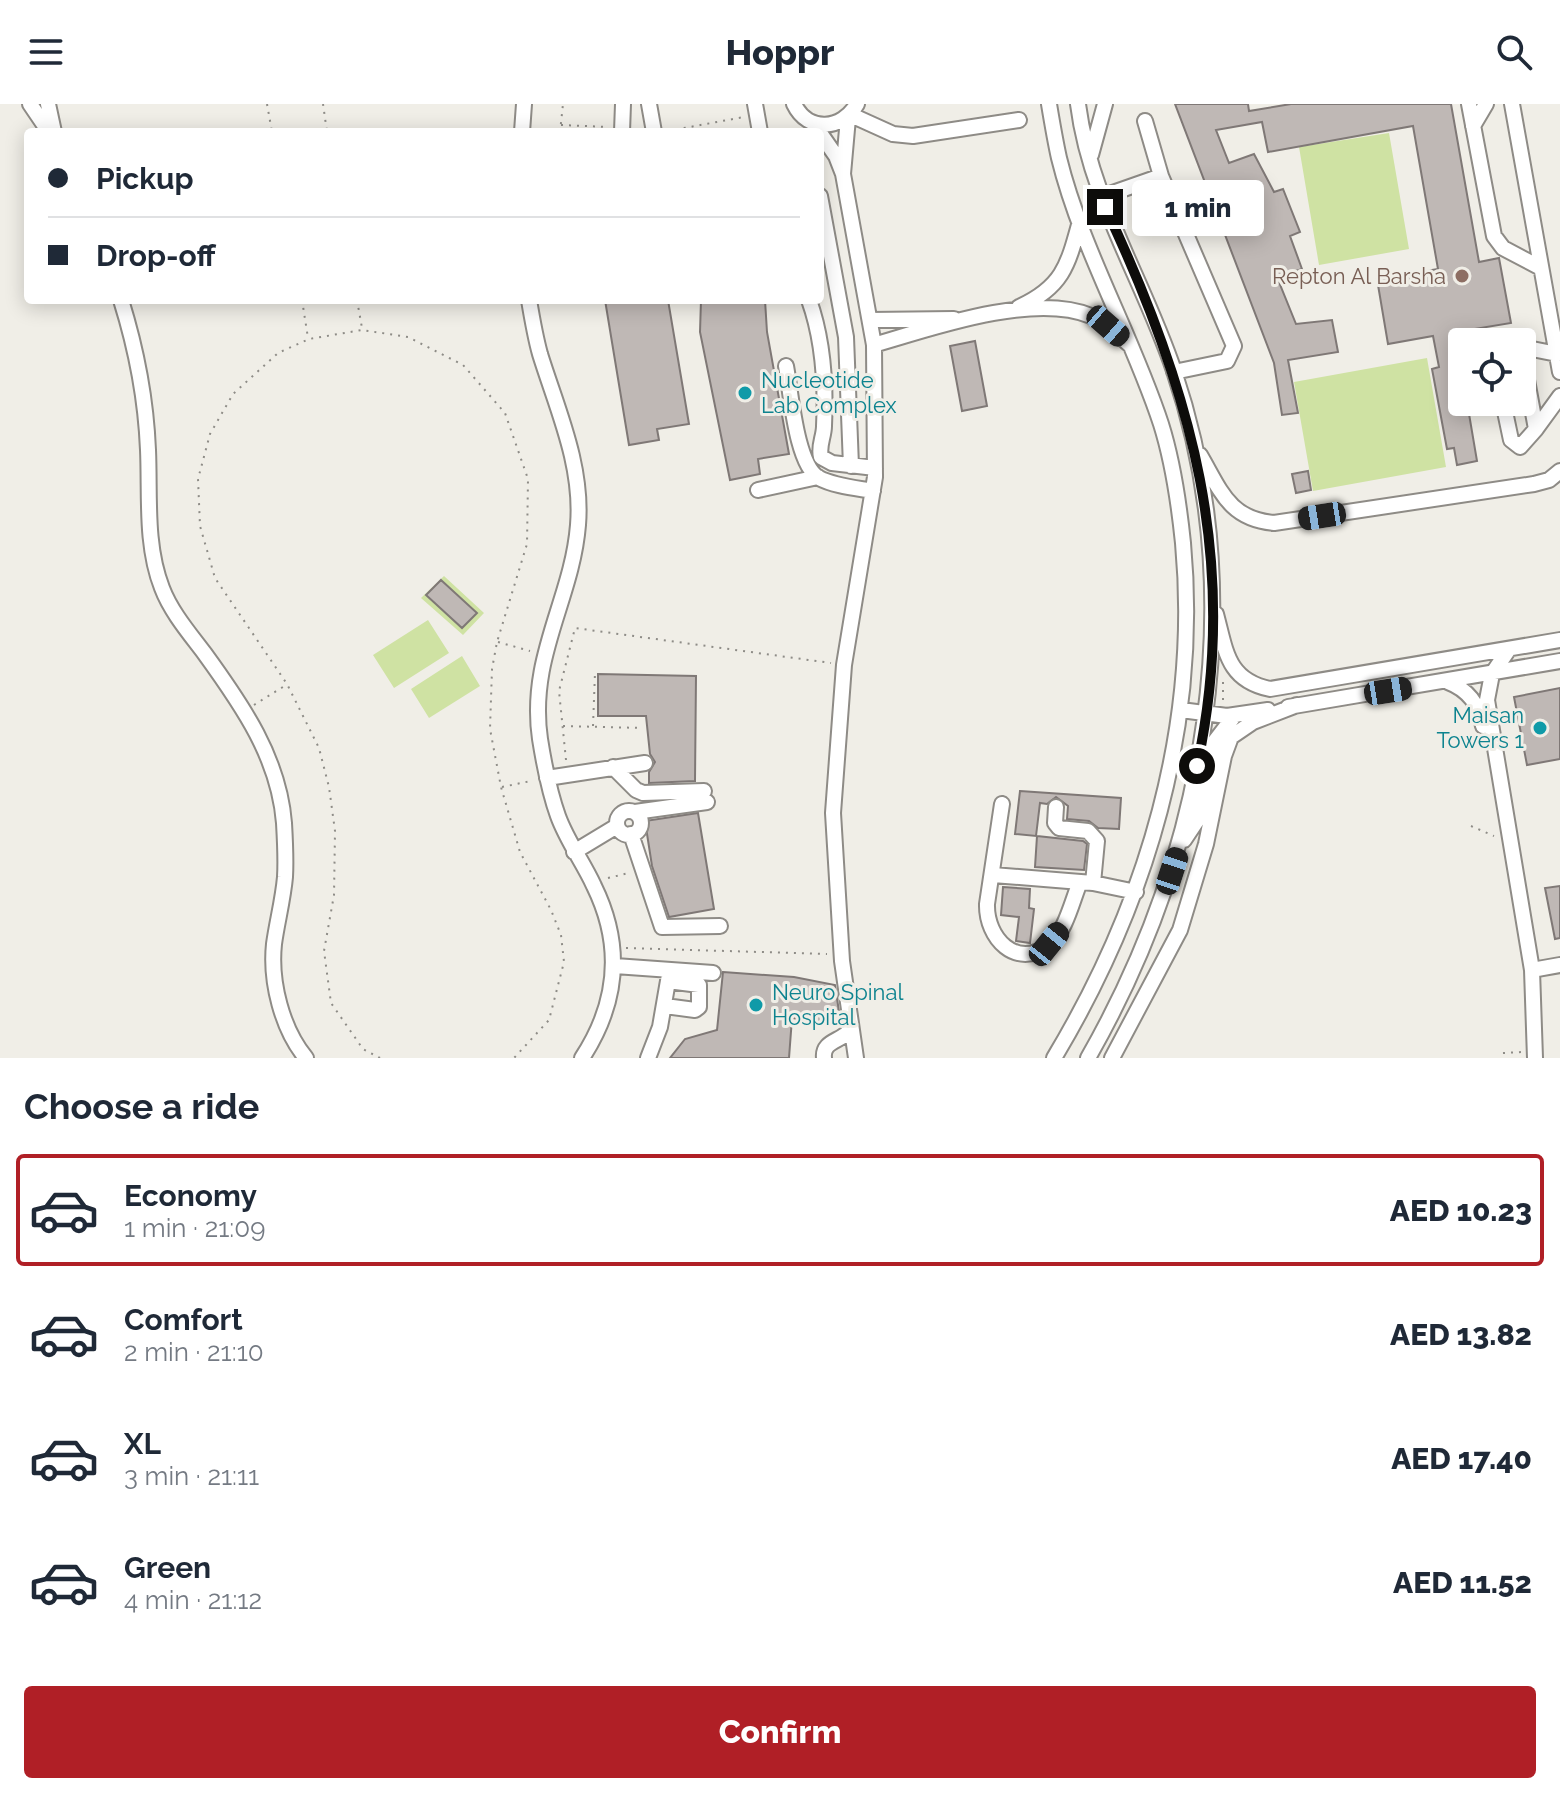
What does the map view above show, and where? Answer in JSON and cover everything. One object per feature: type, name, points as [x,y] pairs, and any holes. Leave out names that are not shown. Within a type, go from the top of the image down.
[{"type":"street","points":[[30,104],[49,128]]},
{"type":"street","points":[[48,104],[51,128]]},
{"type":"street","points":[[512,104],[523,118]]},
{"type":"street","points":[[622,128],[623,104]]},
{"type":"street","points":[[649,104],[653,128]]},
{"type":"street","points":[[794,104],[798,113],[816,128]]},
{"type":"street","points":[[1049,104],[1059,159],[1080,221],[1134,350],[1162,428],[1179,509],[1187,591],[1185,674],[1164,798],[1136,892],[1111,953],[1054,1058]]},
{"type":"street","points":[[1078,104],[1089,163],[1154,316],[1174,372],[1195,448],[1208,530],[1212,595],[1211,676],[1207,712],[1181,844],[1139,959],[1088,1058]]},
{"type":"street","points":[[1089,163],[1096,126],[1105,104]]},
{"type":"street","points":[[1469,104],[1494,236],[1503,248],[1541,268]]},
{"type":"street","points":[[1473,126],[1486,104]]},
{"type":"street","points":[[1512,104],[1560,372]]},
{"type":"street","points":[[819,128],[836,124],[852,112]]},
{"type":"street","points":[[852,112],[893,134],[913,136],[1019,120]]},
{"type":"street","points":[[843,174],[852,112]]},
{"type":"street","points":[[1145,121],[1161,176],[1234,346],[1227,361],[1174,372]]},
{"type":"street","points":[[824,139],[836,156],[843,174],[874,345],[873,491],[844,665],[833,813],[842,961],[855,1054]]},
{"type":"street","points":[[1101,197],[1161,176]]},
{"type":"street","points":[[824,218],[846,337],[851,466]]},
{"type":"street","points":[[1011,311],[1049,291],[1060,278],[1068,263],[1080,221]]},
{"type":"street","points":[[122,304],[141,383],[148,446],[152,553],[162,590],[182,623],[246,710],[271,762],[284,819],[285,877],[274,948],[277,999],[296,1046],[306,1058]]},
{"type":"street","points":[[530,304],[539,349],[576,468],[578,510],[567,580],[543,654],[539,690],[540,734],[547,778],[558,816],[608,916],[615,966],[609,1002],[597,1036],[582,1058]]},
{"type":"street","points":[[810,304],[821,342],[824,428],[819,450],[826,461],[875,468]]},
{"type":"street","points":[[874,345],[958,319],[1011,311],[1076,311],[1108,326],[1134,350]]},
{"type":"street","points":[[870,320],[958,319]]},
{"type":"street","points":[[1536,352],[1557,354]]},
{"type":"street","points":[[786,366],[805,462],[818,477]]},
{"type":"street","points":[[1506,416],[1515,447],[1524,446],[1560,396]]},
{"type":"street","points":[[1534,416],[1536,429]]},
{"type":"street","points":[[1195,448],[1227,503],[1241,515],[1274,523],[1534,484],[1549,480],[1560,471]]},
{"type":"street","points":[[758,490],[818,477],[873,491]]},
{"type":"street","points":[[1212,595],[1231,664],[1244,680],[1270,689],[1560,640]]},
{"type":"street","points":[[1509,649],[1492,674],[1488,708],[1532,970],[1535,1055]]},
{"type":"street","points":[[1181,710],[1235,715],[1560,661]]},
{"type":"street","points":[[1448,682],[1466,692],[1479,709],[1492,777],[1503,803]]},
{"type":"street","points":[[1112,1058],[1180,930],[1206,844],[1231,737],[1253,722],[1297,705]]},
{"type":"street","points":[[1181,844],[1198,819],[1215,741],[1235,715]]},
{"type":"street","points":[[547,778],[645,763]]},
{"type":"street","points":[[613,767],[643,793],[706,797],[623,812],[617,818],[617,826],[624,834],[631,834],[640,827],[640,819],[635,812]]},
{"type":"street","points":[[1002,804],[987,920],[993,935],[1004,947],[1019,953],[1035,952],[1049,944],[1060,932],[1087,883],[1097,841],[1088,831],[1059,828],[1055,823],[1056,807]]},
{"type":"street","points":[[574,852],[617,826]]},
{"type":"street","points":[[631,834],[662,927],[720,926]]},
{"type":"street","points":[[993,875],[1087,883],[1136,892]]},
{"type":"street","points":[[1163,899],[1180,930]]},
{"type":"street","points":[[1532,970],[1560,965]]},
{"type":"street","points":[[615,966],[697,983],[701,989],[700,1005],[695,1010],[665,1006]]},
{"type":"street","points":[[669,976],[713,973]]},
{"type":"street","points":[[648,1058],[665,1006],[669,976]]},
{"type":"street","points":[[824,1058],[825,1047],[851,1029]]},
{"type":"street","points":[[836,1041],[855,1054]]},
{"type":"path","points":[[267,104],[271,128]]},
{"type":"path","points":[[323,104],[326,128]]},
{"type":"path","points":[[561,128],[563,104]]},
{"type":"path","points":[[680,128],[756,109]]},
{"type":"path","points":[[561,125],[598,128]]},
{"type":"path","points":[[303,304],[309,339]]},
{"type":"path","points":[[358,304],[362,330]]},
{"type":"path","points":[[380,1058],[363,1049],[331,1003],[324,951],[335,867],[331,802],[319,748],[287,684],[215,578],[200,526],[198,479],[210,434],[233,394],[278,353],[309,339],[362,330],[408,337],[463,365],[505,413],[528,479],[527,544],[497,642],[492,669],[490,729],[501,787],[520,852],[561,935],[564,962],[549,1020],[514,1058]]},
{"type":"path","points":[[584,772],[583,762],[566,765],[559,691],[575,628],[844,665]]},
{"type":"path","points":[[497,642],[543,654]]},
{"type":"path","points":[[593,727],[595,673]]},
{"type":"path","points":[[246,710],[287,684]]},
{"type":"path","points":[[563,726],[642,728]]},
{"type":"path","points":[[501,787],[547,778]]},
{"type":"path","points":[[593,882],[642,870]]},
{"type":"path","points":[[613,947],[831,954],[832,962],[842,961]]},
{"type":"path","points":[[1503,1053],[1535,1055]]},
{"type":"green space","points":[[1389,133],[1409,249],[1319,265],[1299,147]]},
{"type":"green space","points":[[1427,358],[1446,467],[1313,491],[1294,382]]},
{"type":"green space","points":[[444,576],[484,613],[463,635],[421,598]]},
{"type":"green space","points":[[428,620],[449,653],[394,688],[373,655]]},
{"type":"green space","points":[[462,656],[480,686],[429,718],[411,689]]},
{"type":"building","points":[[1175,104],[1248,104],[1249,111],[1291,104],[1451,104],[1479,262],[1499,258],[1511,323],[1480,328],[1448,328],[1448,416],[1469,416],[1477,461],[1457,465],[1454,448],[1447,449],[1432,369],[1439,367],[1433,336],[1388,344],[1377,279],[1438,269],[1413,126],[1268,152],[1262,122],[1216,130],[1229,163],[1254,154],[1274,192],[1283,189],[1300,232],[1290,236],[1302,269],[1277,277],[1296,324],[1332,320],[1338,352],[1288,360],[1298,413],[1282,415],[1274,363]]},
{"type":"building","points":[[606,304],[669,304],[689,424],[657,429],[659,440],[629,445]]},
{"type":"building","name":"Nucleotide Lab Complex","points":[[701,304],[765,304],[767,332],[789,454],[758,459],[760,474],[730,480],[700,332]]},
{"type":"building","points":[[975,341],[987,406],[962,411],[950,346]]},
{"type":"building","points":[[1308,471],[1311,490],[1296,493],[1292,474]]},
{"type":"building","points":[[441,580],[477,613],[462,628],[426,595]]},
{"type":"building","points":[[598,674],[696,676],[695,781],[649,783],[649,772],[655,762],[650,754],[646,716],[598,716]]},
{"type":"building","name":"Maisan Towers 1","points":[[1560,688],[1560,759],[1527,765],[1514,697]]},
{"type":"building","points":[[1020,791],[1121,798],[1119,829],[1098,828],[1089,821],[1067,819],[1068,806],[1056,797],[1047,804],[1040,803],[1036,836],[1015,834]]},
{"type":"building","points":[[698,813],[714,909],[669,917],[652,866],[645,821]]},
{"type":"building","points":[[1037,836],[1083,841],[1087,844],[1084,870],[1035,867]]},
{"type":"building","points":[[1560,886],[1560,938],[1555,939],[1545,888]]},
{"type":"building","points":[[1003,887],[1030,889],[1029,908],[1034,909],[1030,943],[1016,941],[1019,917],[1001,915]]},
{"type":"building","name":"Neuro Spinal Hospital","points":[[723,972],[794,977],[835,985],[841,1025],[792,1018],[789,1058],[670,1058],[685,1039],[717,1030]]},
{"type":"place","name":"Repton Al Barsha","points":[[1462,276]]},
{"type":"place","name":"Nucleotide Lab Complex","points":[[745,393]]},
{"type":"place","name":"Maisan Towers 1","points":[[1540,728]]},
{"type":"place","name":"Neuro Spinal Hospital","points":[[756,1005]]},
{"type":"route","points":[[1105,207],[1154,316],[1174,372],[1195,448],[1208,530],[1212,595],[1211,676],[1197,766]]}]
